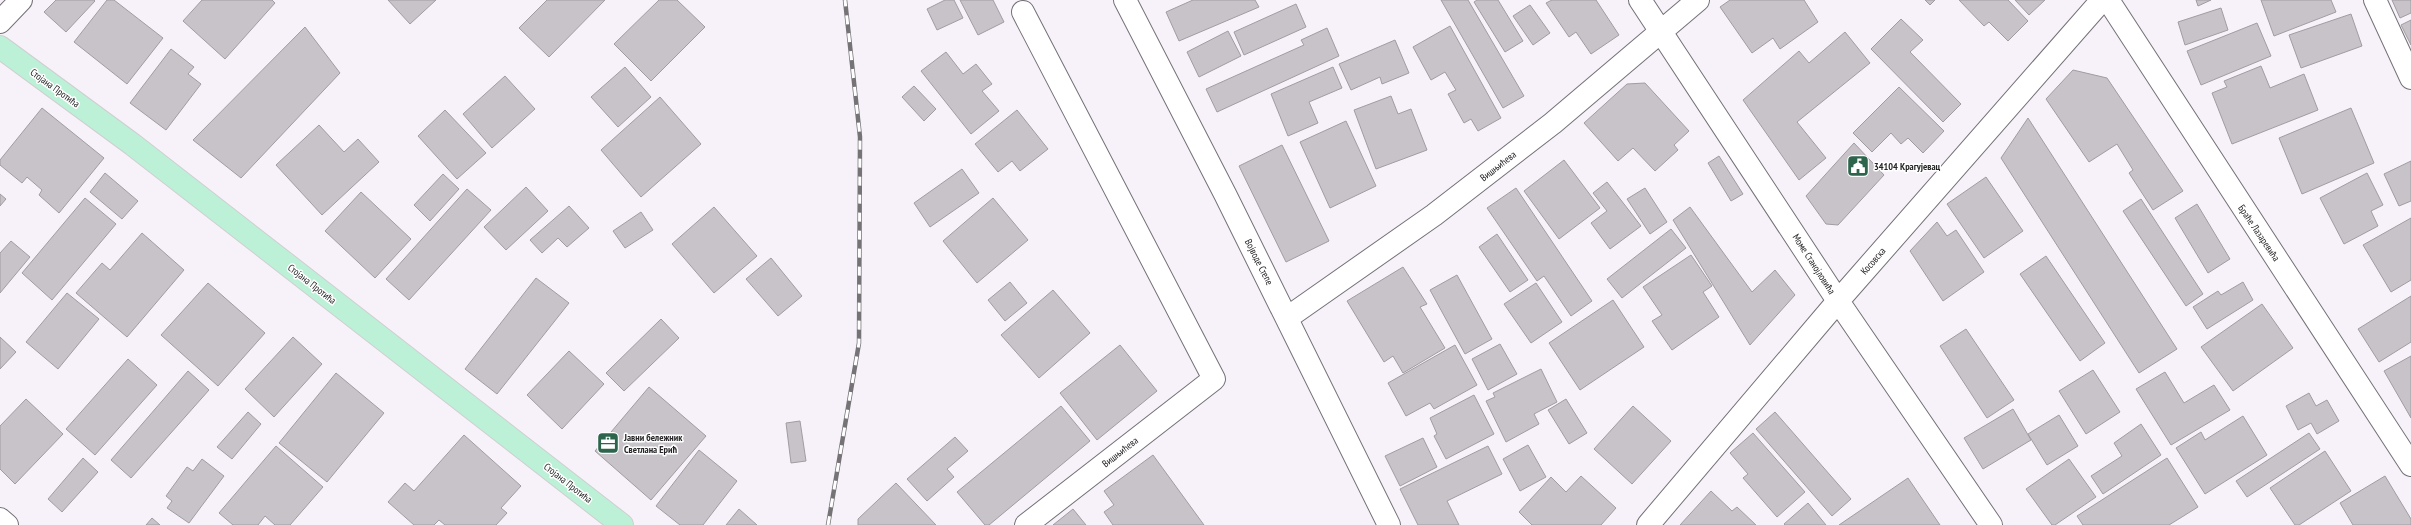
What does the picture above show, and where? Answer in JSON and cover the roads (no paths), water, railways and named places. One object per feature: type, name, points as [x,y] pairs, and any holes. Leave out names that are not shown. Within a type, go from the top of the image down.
[{"type":"main road","name":"Стојана Протића","points":[[0,47],[132,144],[622,525]]},
{"type":"street","points":[[0,22],[21,0]]},
{"type":"street","name":"Војводе Степе","points":[[1125,0],[1287,318],[1389,525]]},
{"type":"street","name":"Моме Станојловића","points":[[1640,0],[1838,301],[1991,525]]},
{"type":"street","name":"Вишњићева","points":[[1287,318],[1440,211],[1553,123],[1698,0]]},
{"type":"street","name":"Косовска","points":[[1648,525],[1838,301],[2102,0]]},
{"type":"street","name":"Браће Лазаревића","points":[[2108,0],[2411,465]]},
{"type":"street","points":[[2376,0],[2411,78]]},
{"type":"street","name":"Вишњићева","points":[[1023,12],[1214,379],[1026,525]]},
{"type":"street","points":[[0,519],[6,525]]},
{"type":"railway","points":[[828,525],[859,343],[860,137],[845,0]]},
{"type":"place","name":"34104 Крагујевац","points":[[1858,166]]},
{"type":"place","name":"Јавни бележник Светлана Ерић","points":[[608,443]]}]
